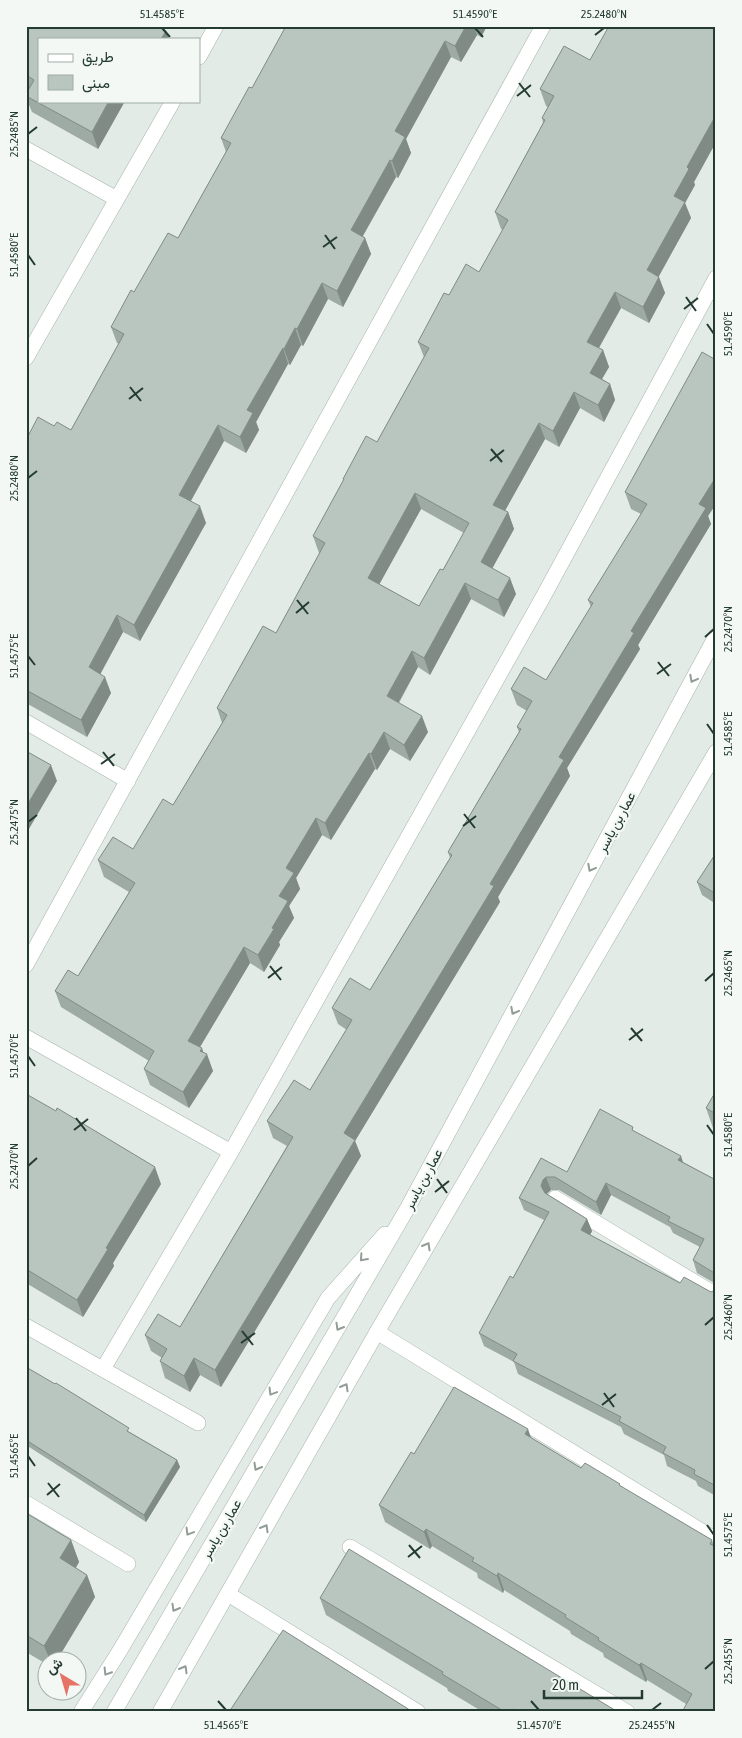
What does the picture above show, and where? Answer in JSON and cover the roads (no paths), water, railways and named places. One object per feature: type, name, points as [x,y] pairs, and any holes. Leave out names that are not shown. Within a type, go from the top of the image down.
[{"type":"street","points":[[200,54],[216,26]]},
{"type":"street","points":[[26,965],[543,26]]},
{"type":"street","points":[[26,358],[172,102]]},
{"type":"street","points":[[26,149],[117,199]]},
{"type":"street","points":[[103,1369],[231,1152],[543,597],[716,278]]},
{"type":"street","name":"عمار بن ياسر","points":[[114,1712],[407,1209],[716,636]]},
{"type":"street","points":[[26,722],[128,781]]},
{"type":"street","points":[[160,1712],[377,1332],[716,752]]},
{"type":"street","points":[[26,1037],[231,1152]]},
{"type":"street","points":[[555,1198],[716,1295]]},
{"type":"street","points":[[81,1712],[119,1652],[328,1298],[407,1209]]},
{"type":"street","points":[[26,1326],[198,1423]]},
{"type":"street","points":[[377,1332],[716,1540]]},
{"type":"street","points":[[26,1503],[128,1564]]},
{"type":"street","points":[[350,1547],[627,1712]]},
{"type":"street","points":[[228,1594],[418,1712]]}]
